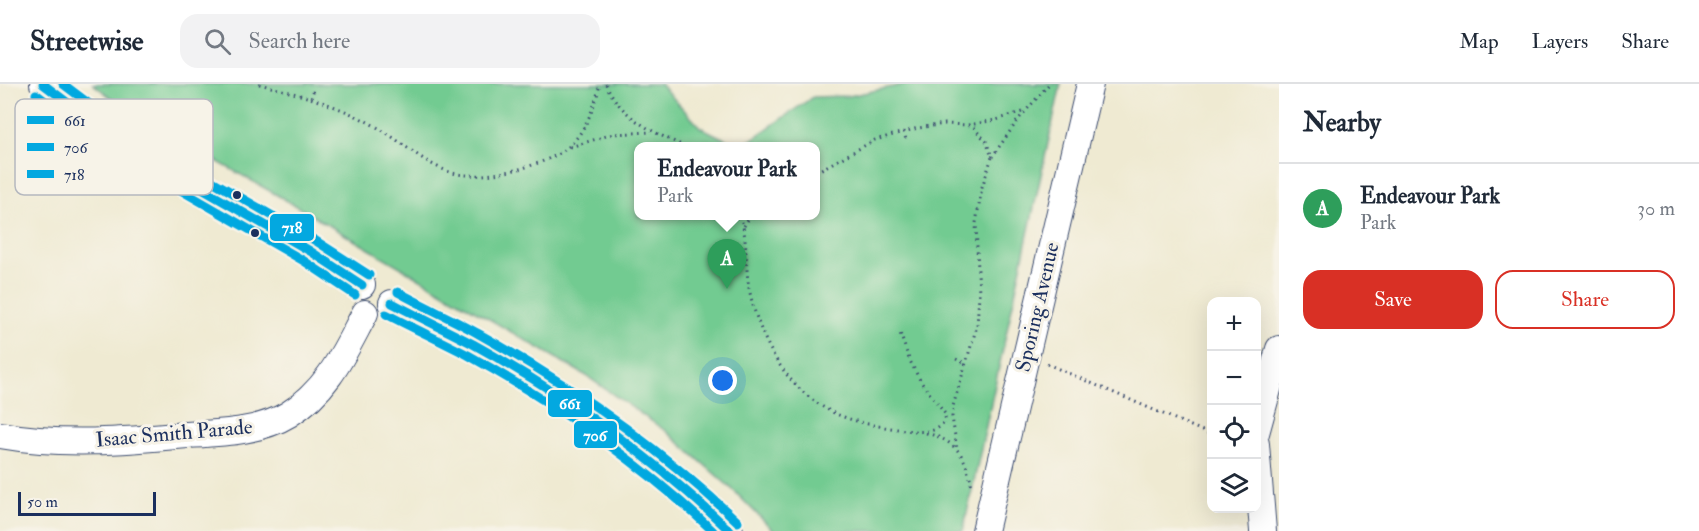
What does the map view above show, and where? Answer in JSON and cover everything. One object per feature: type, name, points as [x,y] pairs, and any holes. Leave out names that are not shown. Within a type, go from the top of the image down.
[{"type":"street","points":[[43,84],[63,99]]},
{"type":"street","name":"Sporing Avenue","points":[[985,531],[1090,84]]},
{"type":"street","points":[[213,195],[300,245],[362,285]]},
{"type":"street","points":[[373,280],[382,281],[392,291],[392,303],[387,311],[376,315],[365,313],[359,306],[357,298],[362,285],[373,280]]},
{"type":"street","points":[[392,303],[472,344],[609,427],[671,476],[730,531]]},
{"type":"street","name":"Isaac Smith Parade","points":[[0,435],[40,441],[106,441],[241,430],[269,423],[288,414],[315,393],[327,380],[365,313]]},
{"type":"street","points":[[1261,418],[1279,349]]},
{"type":"street","points":[[1258,459],[1263,531]]},
{"type":"path","points":[[259,84],[311,98],[362,119],[427,161],[462,175],[500,174],[536,163],[568,147],[613,134],[651,132]]},
{"type":"path","points":[[568,147],[586,123],[596,103],[600,84]]},
{"type":"path","points":[[606,84],[623,109],[651,132],[673,142]]},
{"type":"path","points":[[972,491],[967,471],[957,448],[952,415],[956,391],[977,326],[979,308],[976,240],[978,204],[992,157],[1024,112],[1049,84]]},
{"type":"path","points":[[311,98],[314,88]]},
{"type":"path","points":[[820,170],[866,144],[904,130],[945,124],[967,125],[1024,112]]},
{"type":"path","points":[[967,125],[974,128],[986,141],[992,157]]},
{"type":"path","points":[[904,130],[906,140]]},
{"type":"path","points":[[742,220],[744,226],[745,264],[752,303],[775,359],[793,384],[812,401],[835,414],[880,426],[924,433],[945,439],[957,448]]},
{"type":"path","points":[[744,226],[748,220]]},
{"type":"path","points":[[899,330],[909,359],[921,382],[946,415],[945,422],[941,426],[924,433]]},
{"type":"path","points":[[1026,355],[1207,433]]},
{"type":"path","points":[[956,359],[965,363]]},
{"type":"path","points":[[946,415],[952,415]]},
{"type":"green space","points":[[93,84],[660,84],[700,127],[731,142],[634,142],[634,220],[820,220],[820,142],[748,142],[813,97],[849,96],[907,84],[1061,84],[963,531],[774,531],[732,489],[667,432],[585,375],[213,159],[213,99],[113,99]]},
{"type":"transit line","name":"661","points":[[43,84],[63,99]]},
{"type":"transit line","name":"718","points":[[63,84],[83,99]]},
{"type":"transit line","name":"706","points":[[36,94],[43,99]]},
{"type":"transit line","name":"718","points":[[213,181],[316,241],[369,275]]},
{"type":"transit line","name":"706","points":[[189,195],[304,261],[355,295]]},
{"type":"transit line","name":"661","points":[[213,195],[310,251],[362,285]]},
{"type":"transit line","name":"718","points":[[398,292],[479,334],[582,397],[647,444],[738,522]]},
{"type":"transit line","name":"661","points":[[392,303],[508,364],[608,429],[671,478],[730,531]]},
{"type":"transit line","name":"706","points":[[386,314],[468,355],[565,414],[626,457],[713,531]]},
{"type":"place","name":"Endeavour Park","points":[[727,289]]}]
